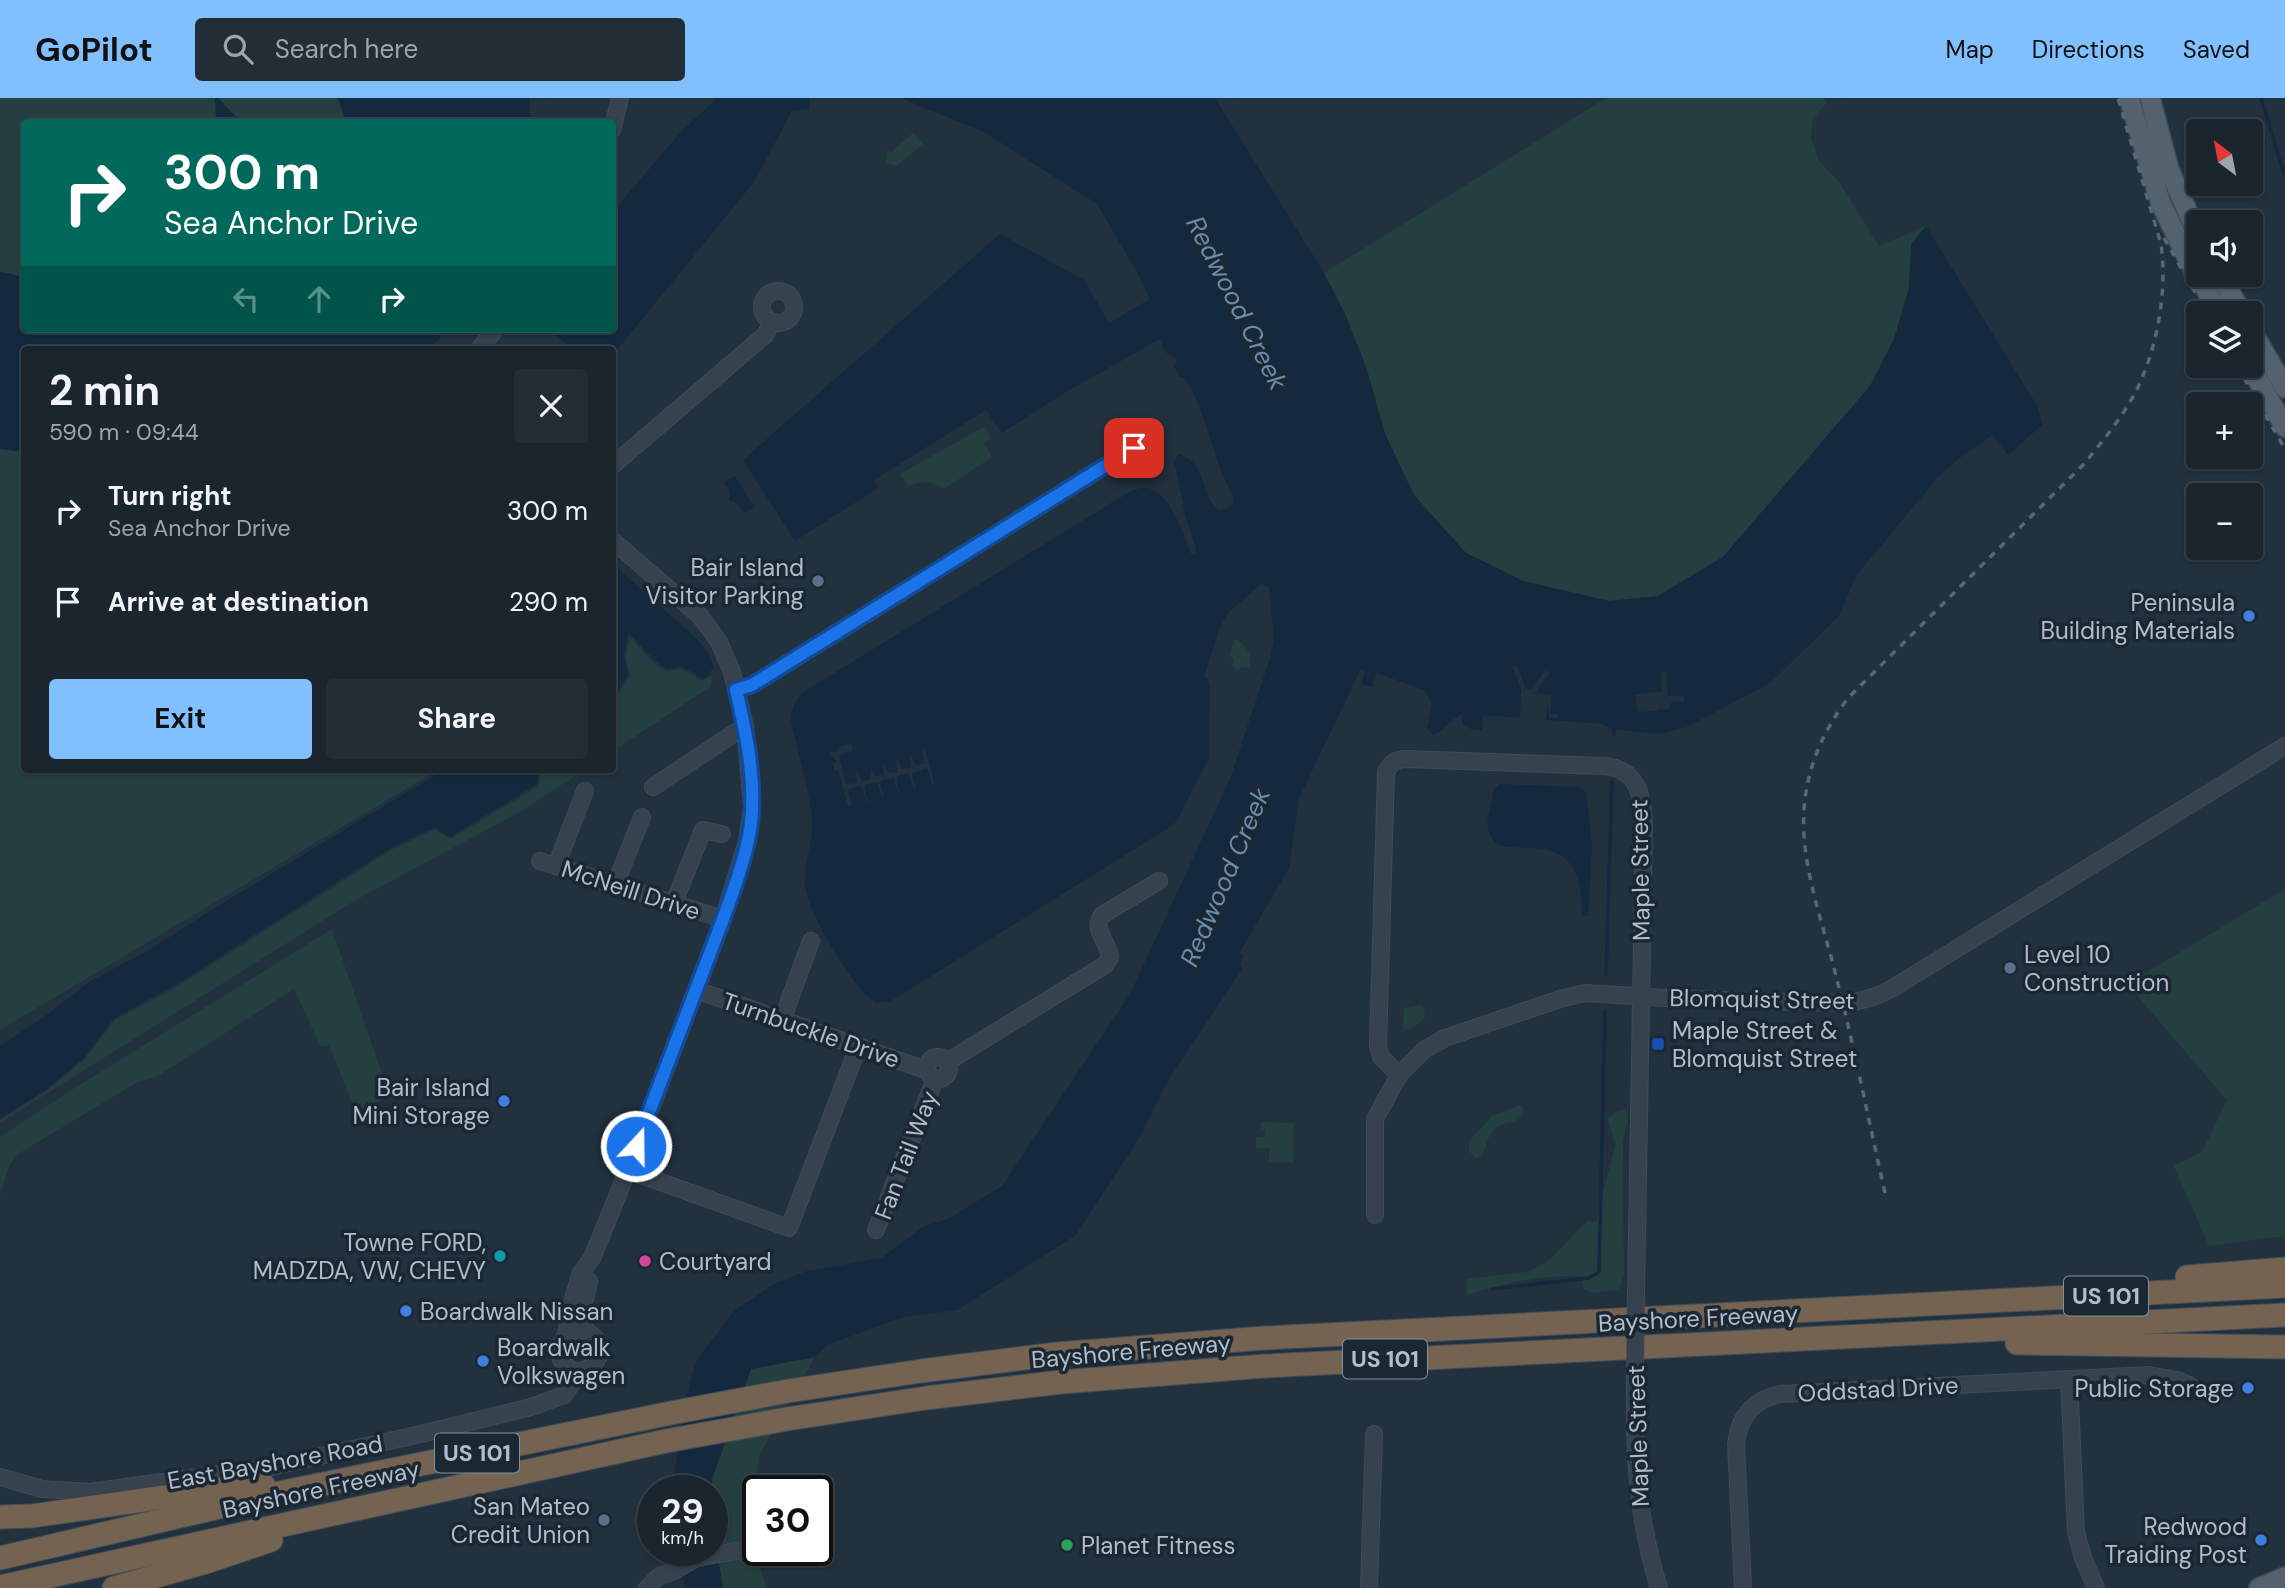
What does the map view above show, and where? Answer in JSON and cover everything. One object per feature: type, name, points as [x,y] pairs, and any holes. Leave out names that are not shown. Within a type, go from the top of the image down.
[{"type":"highway","points":[[1926,1305],[2089,1284],[2285,1269]]},
{"type":"highway","name":"Bayshore Freeway","points":[[0,1558],[284,1492],[671,1413],[849,1381],[1058,1354],[1210,1342],[2285,1286]]},
{"type":"highway","name":"Bayshore Freeway","points":[[0,1587],[666,1441],[844,1410],[1037,1385],[1198,1370],[2285,1315]]},
{"type":"highway","points":[[1928,1332],[1977,1345],[2038,1343],[2285,1347]]},
{"type":"highway","points":[[0,1517],[32,1516],[256,1484],[284,1492]]},
{"type":"highway","points":[[114,1588],[206,1562],[371,1505]]},
{"type":"main road","points":[[2129,98],[2151,175],[2174,233],[2213,301]]},
{"type":"main road","points":[[2150,98],[2174,179],[2187,210]]},
{"type":"main road","points":[[2151,175],[2174,179]]},
{"type":"main road","points":[[2263,353],[2285,387]]},
{"type":"main road","points":[[2257,378],[2285,427]]},
{"type":"main road","points":[[2259,1588],[2285,1577]]},
{"type":"street","points":[[615,119],[620,98]]},
{"type":"street","points":[[616,463],[765,335],[772,322]]},
{"type":"street","points":[[736,690],[752,685],[1134,448]]},
{"type":"street","points":[[586,1331],[582,1313],[592,1258],[723,919],[751,824],[752,786],[745,726],[724,650],[708,625],[616,544]]},
{"type":"street","points":[[653,786],[745,726]]},
{"type":"street","name":"Blomquist Street","points":[[1399,1075],[1424,1050],[1445,1038],[1563,998],[1586,993],[1843,1003],[1876,997],[2285,746]]},
{"type":"street","name":"Maple Street","points":[[1399,1075],[1381,1057],[1378,1046],[1386,772],[1396,761],[1604,766],[1620,769],[1638,787],[1643,818],[1634,1442],[1638,1496],[1646,1544],[1659,1588]]},
{"type":"street","points":[[556,866],[585,791]]},
{"type":"street","points":[[615,885],[642,817]]},
{"type":"street","points":[[673,905],[698,829],[722,834]]},
{"type":"street","name":"McNeill Drive","points":[[540,861],[723,919]]},
{"type":"street","name":"Fan Tail Way","points":[[876,1230],[931,1075],[944,1078],[947,1074],[947,1062],[1105,965],[1110,957],[1109,948],[1098,931],[1097,922],[1102,915],[1159,881]]},
{"type":"street","points":[[782,1020],[811,941]]},
{"type":"street","name":"Turnbuckle Drive","points":[[696,990],[931,1075]]},
{"type":"street","points":[[627,1170],[789,1228],[858,1047]]},
{"type":"street","points":[[1375,1215],[1375,1119],[1399,1075]]},
{"type":"street","points":[[566,1335],[579,1330],[586,1331],[597,1340],[600,1354],[593,1366],[580,1371],[572,1370],[561,1359],[559,1347],[566,1335],[571,1305],[581,1273],[592,1258]]},
{"type":"street","points":[[547,1402],[559,1383],[564,1364]]},
{"type":"street","name":"East Bayshore Road","points":[[0,1478],[42,1489],[74,1492],[103,1491],[230,1474],[421,1434],[547,1402],[564,1395],[580,1371]]},
{"type":"street","name":"Oddstad Drive","points":[[1743,1588],[1736,1444],[1742,1420],[1758,1402],[1780,1394],[2148,1375],[2177,1380],[2191,1386]]},
{"type":"street","points":[[2070,1379],[2077,1532],[2083,1558],[2096,1588]]},
{"type":"street","points":[[1370,1588],[1374,1434]]},
{"type":"street","points":[[647,1588],[659,1576],[697,1558],[742,1550]]},
{"type":"street","points":[[662,1588],[676,1570]]},
{"type":"green space","points":[[0,98],[343,98],[345,119],[21,119],[21,276],[0,272]]},
{"type":"green space","points":[[1606,98],[1824,98],[1826,104],[1813,118],[1811,138],[1819,161],[1839,182],[1879,246],[1926,226],[1911,245],[1910,288],[1894,339],[1870,386],[1723,557],[1658,596],[1609,601],[1523,581],[1466,553],[1442,529],[1414,495],[1385,434],[1367,370],[1346,316],[1324,273]]},
{"type":"green space","points":[[913,133],[923,144],[896,166],[887,163],[888,150],[891,152]]},
{"type":"green space","points":[[985,426],[991,438],[984,443],[992,457],[944,489],[926,482],[908,486],[900,474]]},
{"type":"green space","points":[[0,444],[21,446],[21,773],[433,773],[0,1030]]},
{"type":"green space","points":[[630,637],[652,662],[666,671],[681,669],[702,681],[713,675],[710,687],[616,749],[616,698],[630,675],[626,657]]},
{"type":"green space","points":[[1235,639],[1248,650],[1250,668],[1237,670],[1232,666],[1234,660],[1229,655]]},
{"type":"green space","points":[[540,773],[579,773],[520,812],[354,901],[0,1123],[0,1120],[45,1092],[85,1059],[115,1020],[175,988],[393,849],[435,829],[450,839],[539,786]]},
{"type":"green space","points":[[2285,889],[2285,1236],[2209,1246],[2174,1166],[2202,1152],[2227,1100],[2127,984]]},
{"type":"green space","points":[[332,929],[390,1097],[355,1111],[329,1045],[321,1047],[294,989],[158,1076],[136,1083],[18,1154],[9,1166],[0,1195],[0,1137]]},
{"type":"green space","points":[[1421,1005],[1425,1018],[1411,1029],[1404,1029],[1404,1008]]},
{"type":"green space","points":[[1521,1105],[1524,1109],[1520,1118],[1494,1130],[1482,1156],[1475,1158],[1469,1151],[1469,1141],[1492,1116]]},
{"type":"green space","points":[[1625,1109],[1628,1116],[1623,1142],[1624,1275],[1619,1289],[1594,1293],[1584,1290],[1580,1276],[1565,1276],[1523,1281],[1467,1295],[1466,1279],[1527,1272],[1547,1262],[1587,1221],[1596,1222],[1615,1145],[1608,1118]]},
{"type":"green space","points":[[1261,1122],[1294,1123],[1293,1163],[1269,1162],[1269,1148],[1256,1148],[1256,1137],[1264,1137],[1265,1130],[1261,1129]]},
{"type":"green space","points":[[815,1357],[759,1456],[757,1475],[742,1475],[742,1566],[760,1566],[767,1588],[723,1588],[719,1566],[728,1566],[728,1475],[713,1475],[751,1369]]},
{"type":"water","points":[[215,98],[238,119],[216,119]]},
{"type":"water","points":[[338,98],[529,98],[531,119],[345,119]]},
{"type":"water","points":[[717,98],[809,98],[809,109],[792,111],[754,182],[616,351],[616,346],[568,346],[553,333],[616,333],[616,208],[682,131]]},
{"type":"water","name":"Redwood Creek","points":[[901,98],[1215,98],[1324,273],[1346,316],[1367,370],[1385,434],[1414,495],[1466,553],[1523,581],[1609,601],[1658,596],[1723,557],[1870,386],[1894,339],[1909,288],[1911,244],[1926,226],[2036,404],[2043,424],[2008,455],[1992,435],[1958,459],[1938,477],[1856,576],[1839,616],[1770,683],[1687,727],[1659,734],[1611,729],[1603,724],[1483,715],[1482,730],[1473,730],[1463,724],[1463,715],[1459,715],[1433,735],[1427,729],[1432,705],[1426,691],[1377,673],[1372,687],[1362,684],[1365,670],[1361,669],[1299,798],[1289,868],[1240,952],[1243,956],[1240,964],[1242,969],[1167,1082],[1138,1140],[1075,1236],[957,1310],[903,1317],[827,1345],[815,1357],[751,1369],[713,1475],[674,1475],[690,1380],[698,1358],[734,1311],[774,1284],[807,1271],[881,1258],[924,1226],[948,1219],[1002,1186],[1130,994],[1230,779],[1271,655],[1274,635],[1269,588],[1261,584],[1229,612],[1220,627],[1204,677],[1210,687],[1209,758],[1177,821],[1170,827],[891,1001],[877,1003],[857,984],[823,931],[805,886],[812,816],[791,721],[793,708],[799,697],[1133,490],[1148,488],[1163,497],[1175,515],[1190,553],[1195,555],[1196,549],[1186,518],[1174,461],[1179,454],[1195,465],[1208,497],[1219,510],[1227,509],[1233,504],[1231,492],[1195,397],[1184,378],[1180,378],[1174,365],[1177,363],[1175,357],[1165,352],[1160,339],[1066,392],[1002,433],[986,410],[874,480],[878,488],[795,541],[743,460],[1000,234],[1084,280],[1109,323],[1150,299],[1097,204],[984,132]]},
{"type":"water","points":[[0,272],[21,276],[21,333],[444,333],[432,346],[21,346],[21,452],[0,449]]},
{"type":"water","points":[[735,476],[754,507],[744,513],[738,504],[729,500],[729,491],[724,482]]},
{"type":"water","points":[[616,567],[697,639],[708,653],[714,667],[704,679],[681,666],[667,669],[628,633],[624,657],[628,675],[616,695]]},
{"type":"water","points":[[439,773],[538,773],[538,783],[450,837],[435,827],[392,847],[177,984],[113,1019],[84,1058],[44,1091],[0,1118],[0,1046],[89,982],[149,950]]},
{"type":"water","points":[[1500,784],[1578,787],[1586,792],[1592,846],[1588,916],[1582,916],[1579,885],[1571,865],[1558,854],[1543,849],[1500,845],[1491,837],[1488,825],[1493,790]]},
{"type":"water","points":[[681,1566],[719,1566],[723,1588],[685,1588]]},
{"type":"pier","points":[[1517,665],[1526,689],[1531,689],[1546,670],[1550,673],[1535,693],[1552,695],[1550,714],[1558,714],[1558,718],[1549,718],[1549,705],[1544,704],[1548,705],[1546,721],[1520,718],[1521,689],[1512,667]]},
{"type":"pier","points":[[1661,672],[1666,672],[1668,696],[1684,696],[1684,701],[1671,702],[1670,709],[1662,710],[1660,704],[1657,711],[1638,712],[1635,695],[1662,691]]},
{"type":"pier","points":[[851,743],[853,750],[839,756],[846,784],[857,783],[858,771],[862,781],[870,779],[871,768],[874,776],[884,775],[885,764],[888,773],[897,772],[896,761],[899,760],[901,769],[911,768],[910,757],[915,765],[924,764],[922,748],[925,747],[934,783],[932,784],[926,768],[912,774],[916,788],[914,789],[908,773],[898,776],[896,778],[900,793],[894,779],[882,780],[882,798],[878,783],[866,784],[864,787],[868,801],[866,802],[860,786],[848,791],[852,805],[848,806],[838,770],[835,771],[835,758],[829,753]]},
{"type":"waterway","points":[[2261,98],[2285,177]]},
{"type":"waterway","points":[[1614,730],[1614,735]]},
{"type":"waterway","points":[[1606,974],[1612,781]]},
{"type":"waterway","points":[[1492,1289],[1589,1278],[1599,1272],[1605,1011]]},
{"type":"railway","points":[[1885,1193],[1844,1007],[1809,874],[1804,830],[1809,778],[1818,749],[1849,697],[2084,464],[2116,423],[2137,390],[2157,329],[2163,260],[2161,244],[2118,98]]},
{"type":"railway","points":[[2164,238],[2200,301]]},
{"type":"railway","points":[[2244,378],[2285,449]]},
{"type":"place","name":"Bair Island Visitor Parking","points":[[818,581]]},
{"type":"place","name":"Peninsula Building Materials","points":[[2249,616]]},
{"type":"place","name":"Level 10 Construction","points":[[2010,968]]},
{"type":"place","name":"Maple Street & Blomquist Street","points":[[1658,1044]]},
{"type":"place","name":"Bair Island Mini Storage","points":[[504,1101]]},
{"type":"place","name":"Towne FORD, MADZDA, VW, CHEVY","points":[[500,1256]]},
{"type":"place","name":"Courtyard","points":[[645,1261]]},
{"type":"place","name":"Boardwalk Nissan","points":[[406,1311]]},
{"type":"place","name":"Boardwalk Volkswagen","points":[[483,1361]]},
{"type":"place","name":"Public Storage","points":[[2248,1388]]},
{"type":"place","name":"San Mateo Credit Union","points":[[604,1520]]},
{"type":"place","name":"Redwood Traiding Post","points":[[2261,1540]]},
{"type":"place","name":"Planet Fitness","points":[[1067,1545]]},
{"type":"route","points":[[636,1146],[716,939],[751,824],[752,786],[745,726],[736,690],[752,685],[1134,448]]}]
